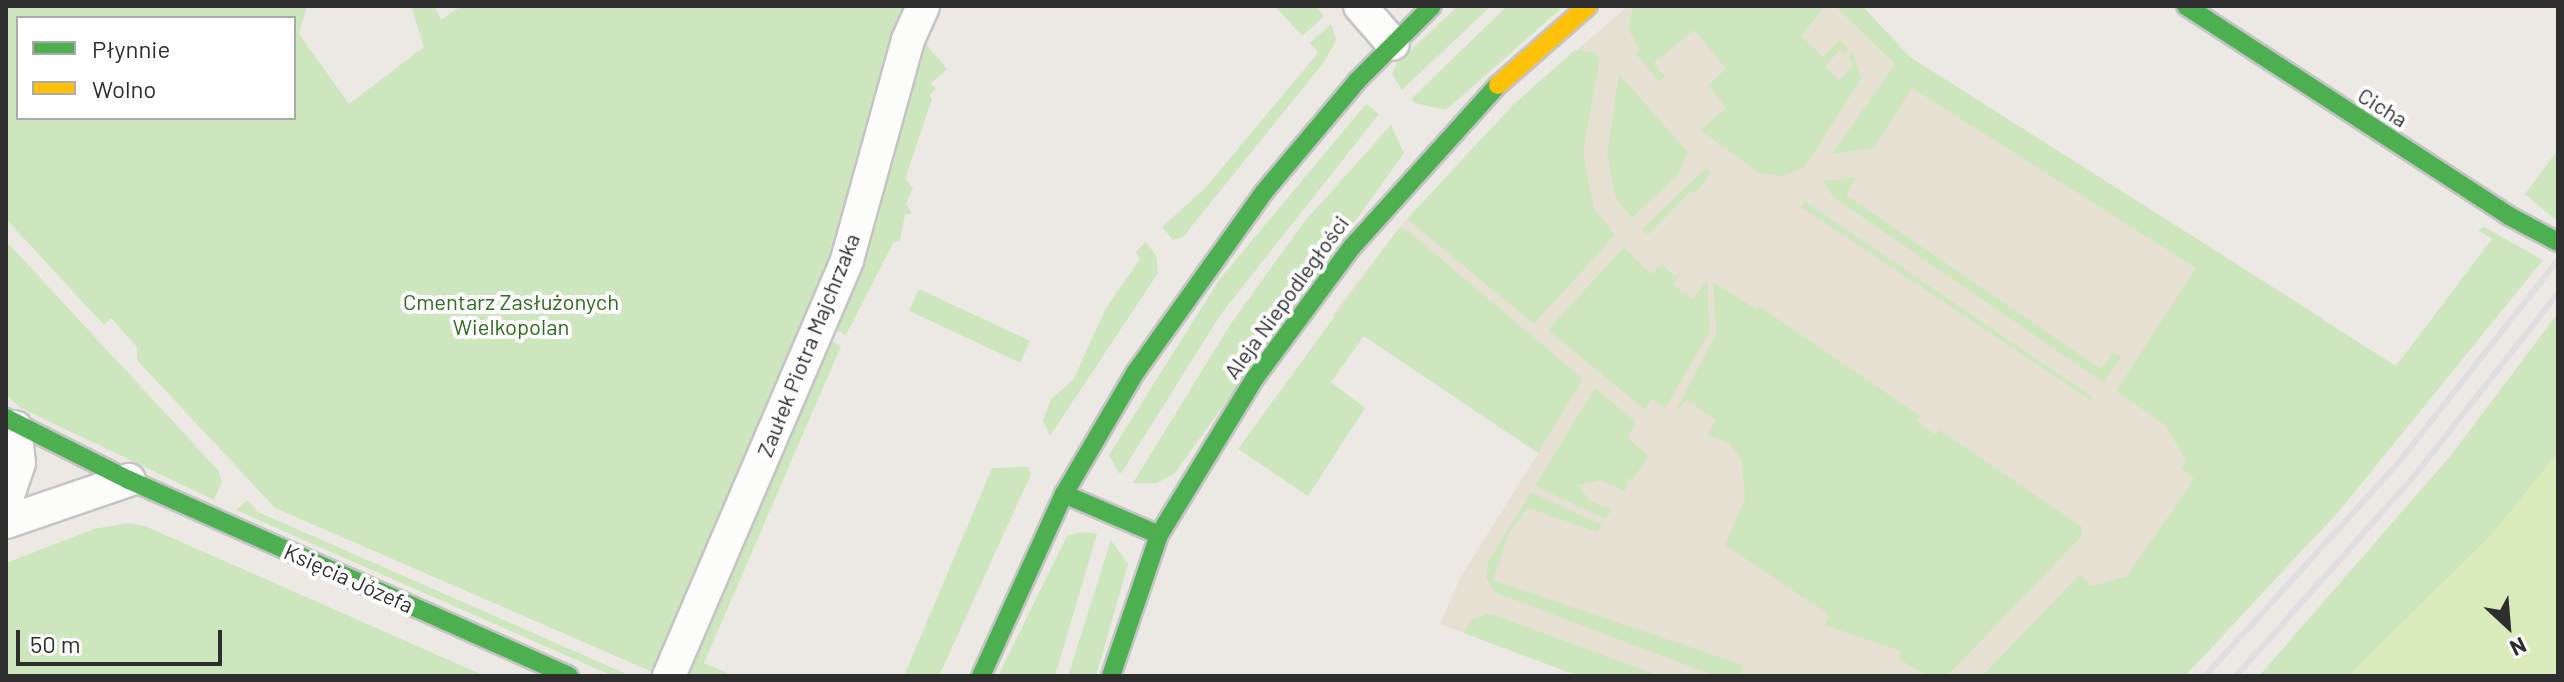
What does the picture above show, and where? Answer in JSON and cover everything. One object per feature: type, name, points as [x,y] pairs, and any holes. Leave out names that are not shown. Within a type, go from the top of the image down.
[{"type":"street","name":"Zaułek Piotra Majchrzaka","points":[[669,676],[847,260],[908,40],[923,6]]},
{"type":"street","points":[[1360,6],[1393,44]]},
{"type":"street","points":[[981,676],[1064,494],[1135,373],[1232,233],[1393,44],[1432,6]]},
{"type":"street","name":"Aleja Niepodległości","points":[[1111,676],[1159,535],[1246,391],[1360,236],[1497,86],[1588,6]]},
{"type":"street","name":"Cicha","points":[[2186,6],[2496,208],[2558,242]]},
{"type":"street","name":"Księcia Józefa","points":[[10,422],[129,480],[569,676]]},
{"type":"street","name":"Księcia Józefa","points":[[6,501],[19,463],[10,422]]},
{"type":"street","points":[[6,522],[129,480]]},
{"type":"street","points":[[1064,494],[1159,535]]},
{"type":"shaded area","points":[[1628,6],[1862,6],[1910,57],[2324,319],[2131,676],[1579,676],[1440,624],[1460,578],[1538,453],[1332,315],[1399,228],[1514,104]]},
{"type":"green space","name":"Cmentarz Zasłużonych Wielkopolan","points":[[8,6],[307,6],[299,34],[349,104],[424,47],[411,6],[435,6],[441,20],[461,6],[912,6],[839,257],[657,674],[275,508],[137,360],[137,347],[111,318],[104,325],[6,219]]},
{"type":"green space","points":[[1275,6],[1316,6],[1324,16],[1302,36]]},
{"type":"green space","points":[[1458,6],[1491,6],[1402,90],[1392,74],[1397,63]]},
{"type":"green space","points":[[1507,6],[1564,6],[1446,110],[1415,103],[1411,99]]},
{"type":"green space","points":[[1633,6],[1825,6],[1801,36],[1823,57],[1840,40],[1849,49],[1844,54],[1840,50],[1825,67],[1839,80],[1854,64],[1848,58],[1853,53],[1861,79],[1804,168],[1782,176],[1759,173],[1700,130],[1726,108],[1708,85],[1726,69],[1694,30],[1654,63],[1665,77],[1659,82],[1635,53],[1640,50],[1628,29]]},
{"type":"green space","points":[[1835,6],[1862,6],[1910,57],[2396,366],[2492,239],[2478,230],[2484,227],[2543,260],[2340,510],[2185,676],[1982,676],[2080,574],[2092,586],[2127,576],[2194,479],[2182,468],[2186,461],[2166,426],[2116,391],[2196,268],[1912,88],[1874,148],[1832,154],[1895,64]]},
{"type":"green space","points":[[1331,24],[1336,40],[1324,62],[1183,237],[1173,240],[1162,227],[1206,187],[1318,53],[1310,43]]},
{"type":"green space","points":[[920,37],[947,69],[931,83],[936,89],[929,95],[932,99],[905,179],[913,188],[906,204],[912,213],[905,215],[900,240],[893,243],[846,335],[827,326]]},
{"type":"green space","points":[[1575,50],[1594,52],[1600,58],[1583,152],[1594,208],[1615,235],[1534,324],[1407,219],[1514,104]]},
{"type":"green space","points":[[1619,74],[1688,152],[1678,175],[1632,218],[1615,197],[1607,153]]},
{"type":"green space","points":[[1366,104],[1379,114],[1221,314],[1120,475],[1109,455],[1219,280]]},
{"type":"green space","points":[[1391,125],[1404,153],[1175,473],[1157,483],[1133,483],[1230,325],[1304,222]]},
{"type":"green space","points":[[2558,150],[2558,222],[2525,194]]},
{"type":"green space","points":[[1706,168],[1712,173],[1695,193],[1691,191],[1648,235],[1642,229]]},
{"type":"green space","points":[[1857,177],[1846,195],[2101,369],[2113,352],[2121,357],[2104,383],[1833,197],[1823,181]]},
{"type":"green space","points":[[1805,201],[2091,396],[2092,401],[1801,207]]},
{"type":"green space","points":[[1399,228],[1407,230],[1583,379],[1538,453],[1364,336],[1331,382],[1365,408],[1308,496],[1238,449]]},
{"type":"green space","points":[[6,241],[218,470],[222,482],[214,500],[21,408],[6,395]]},
{"type":"green space","points":[[1145,242],[1156,255],[1158,273],[1050,436],[1043,421],[1051,399],[1073,380],[1106,308],[1140,259],[1136,252]]},
{"type":"green space","points":[[1624,247],[1651,274],[1662,264],[1675,277],[1685,267],[1673,285],[1693,299],[1707,280],[1710,332],[1665,408],[1652,399],[1645,410],[1548,330]]},
{"type":"green space","points":[[1713,282],[1756,309],[1759,306],[1920,416],[1916,421],[1936,435],[1940,430],[2082,527],[2081,537],[1947,676],[1927,676],[1899,659],[1901,651],[1824,625],[1829,617],[1822,610],[1725,545],[1745,498],[1741,459],[1729,443],[1707,435],[1716,420],[1687,400],[1676,411],[1716,333]]},
{"type":"green space","points":[[919,289],[1030,341],[1020,363],[909,311]]},
{"type":"green space","points":[[2558,313],[2558,613],[2410,676],[2259,676],[2452,454]]},
{"type":"green space","points":[[822,337],[841,346],[704,663],[734,676],[675,676]]},
{"type":"green space","points":[[1595,388],[1636,422],[1627,438],[1649,456],[1632,480],[1628,478],[1625,491],[1600,480],[1578,485],[1590,501],[1612,510],[1605,519],[1535,486]]},
{"type":"green space","points":[[2558,452],[2558,676],[2348,676],[2492,534]]},
{"type":"green space","points":[[1028,467],[1031,474],[939,676],[904,676],[992,468]]},
{"type":"green space","points":[[1531,492],[1602,525],[1597,532],[1528,508],[1510,531],[1493,580],[1743,665],[1739,676],[1715,676],[1494,592],[1486,578],[1488,562]]},
{"type":"green space","points":[[247,500],[258,512],[631,676],[613,676],[236,510]]},
{"type":"green space","points":[[128,523],[145,526],[485,676],[6,676],[6,563],[94,529]]},
{"type":"green space","points":[[1082,532],[1097,534],[1055,676],[998,676],[1067,536]]},
{"type":"green space","points":[[1111,540],[1128,564],[1096,676],[1068,676]]},
{"type":"green space","points":[[1486,614],[1660,676],[1579,676],[1464,633],[1471,620]]},
{"type":"railway","points":[[2205,676],[2399,462],[2558,260]]},
{"type":"railway","points":[[2236,676],[2415,475],[2558,293]]},
{"type":"traffic: fast","points":[[981,676],[1064,494],[1135,373],[1264,192],[1357,81],[1432,6]]},
{"type":"traffic: fast","points":[[2186,6],[2509,216],[2558,242]]},
{"type":"traffic: fast","points":[[1111,676],[1159,535],[1255,378],[1352,247],[1498,85]]},
{"type":"traffic: fast","points":[[6,418],[129,480],[569,676]]},
{"type":"traffic: fast","points":[[1064,494],[1159,535]]},
{"type":"traffic: slow","points":[[1498,85],[1588,6]]}]
